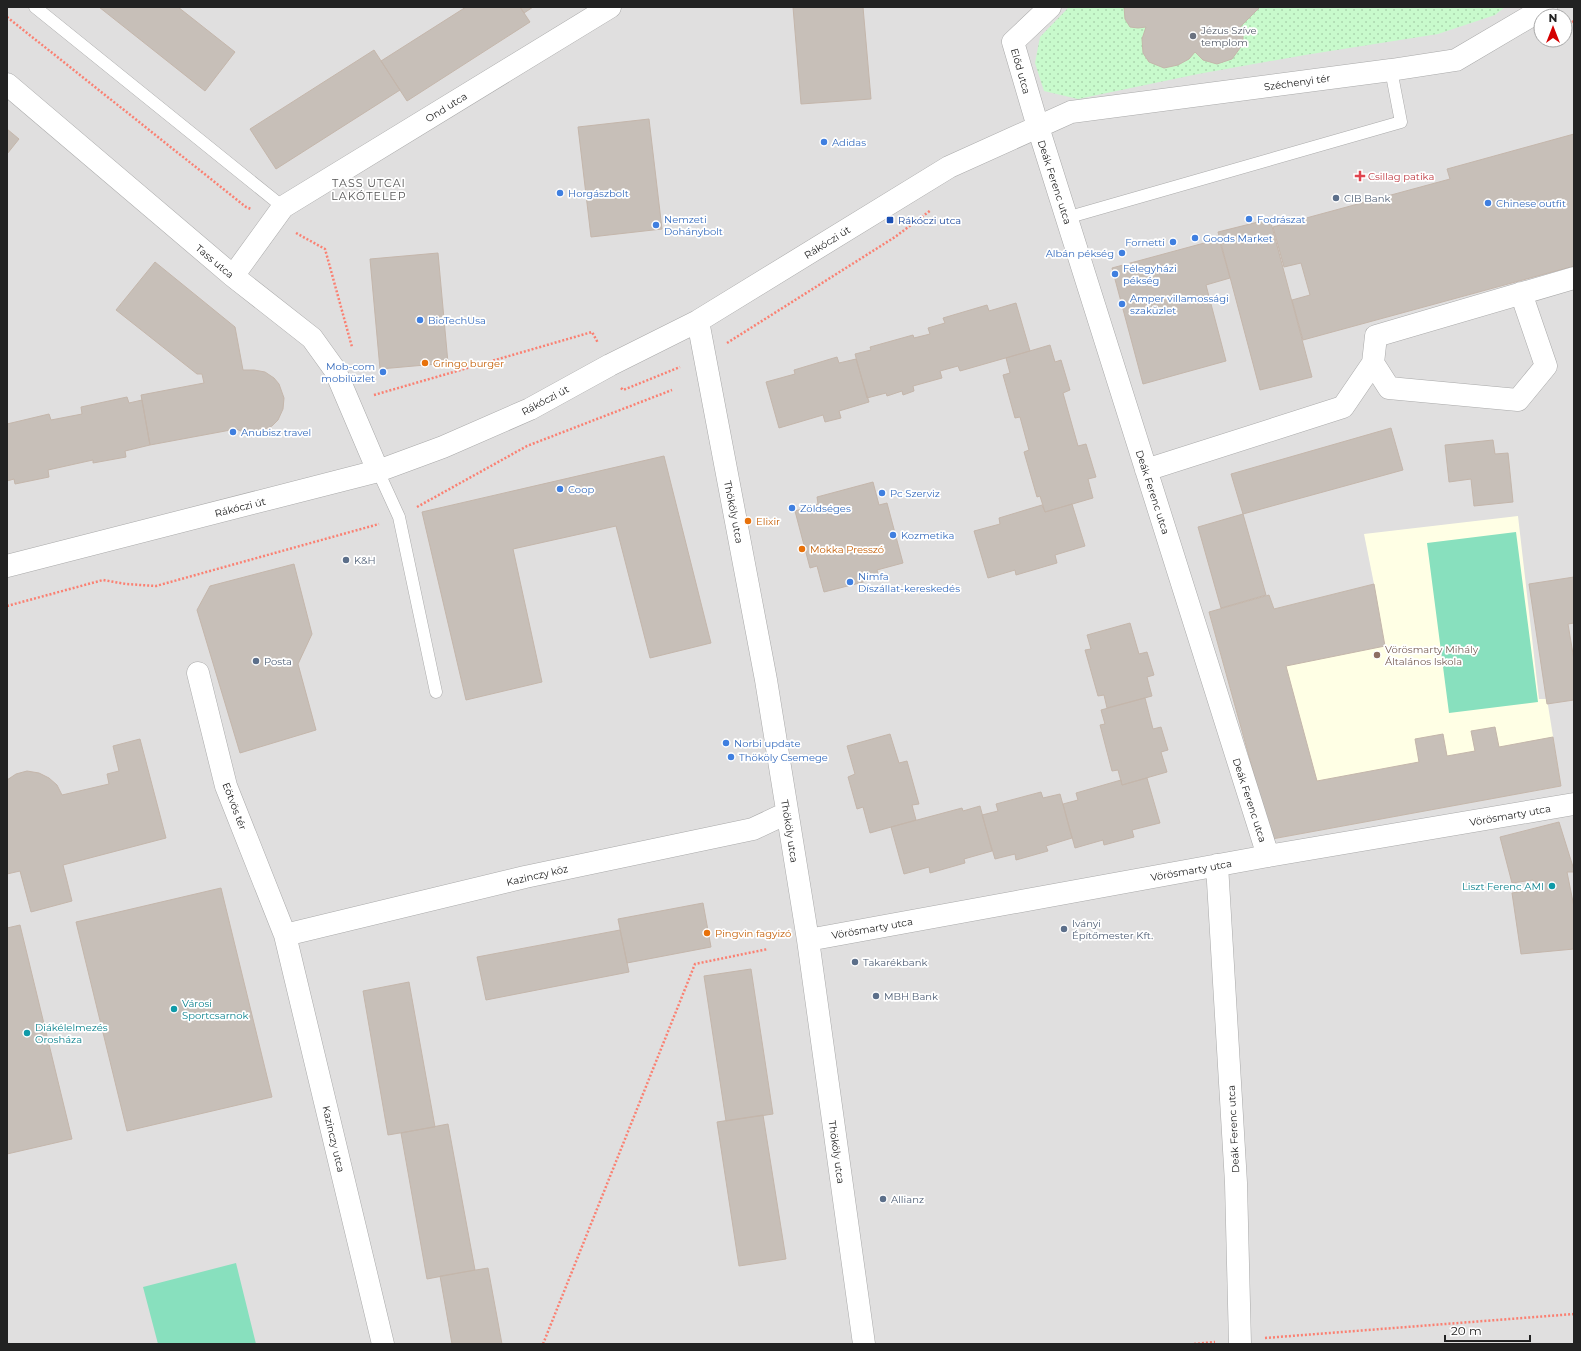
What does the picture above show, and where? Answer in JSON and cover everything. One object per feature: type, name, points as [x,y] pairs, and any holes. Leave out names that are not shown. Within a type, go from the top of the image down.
[{"type":"street","name":"Ond utca","points":[[278,214],[610,7]]},
{"type":"street","name":"Előd utca","points":[[1038,127],[1013,42],[1050,7]]},
{"type":"street","name":"Széchenyi tér","points":[[1038,127],[1071,112],[1391,70],[1456,60],[1546,7]]},
{"type":"street","name":"Tass utca","points":[[7,84],[233,276],[312,338],[335,370],[378,471]]},
{"type":"street","name":"Deák Ferenc utca","points":[[1038,127],[1268,856]]},
{"type":"street","name":"Rákóczi út","points":[[7,566],[378,471],[443,447],[530,409],[610,365],[698,321],[949,167],[1038,127]]},
{"type":"street","points":[[233,276],[278,214]]},
{"type":"street","points":[[1146,470],[1343,407],[1373,363],[1376,336],[1574,278]]},
{"type":"street","points":[[1373,363],[1389,388],[1518,400],[1546,366],[1521,293]]},
{"type":"street","name":"Thököly utca","points":[[698,321],[766,680],[808,940],[864,1344]]},
{"type":"street","name":"Eötvös tér","points":[[198,673],[226,786],[285,935]]},
{"type":"street","name":"Vörösmarty utca","points":[[808,940],[1268,856],[1574,804]]},
{"type":"street","name":"Kazinczy köz","points":[[285,935],[525,877],[753,829],[787,812]]},
{"type":"street","name":"Deák Ferenc utca","points":[[1218,865],[1236,1183],[1240,1342]]},
{"type":"street","name":"Kazinczy utca","points":[[285,935],[382,1344]]},
{"type":"lane","points":[[35,7],[278,214]]},
{"type":"lane","points":[[1066,218],[1401,122],[1391,70]]},
{"type":"lane","points":[[378,471],[399,517],[436,692]]},
{"type":"path","points":[[7,17],[246,207],[278,214],[325,249],[354,353]]},
{"type":"path","points":[[373,396],[592,332],[622,390]]},
{"type":"path","points":[[7,606],[103,580],[126,584],[156,586],[376,525],[399,517],[526,446],[672,390]]},
{"type":"path","points":[[543,1344],[695,964],[768,949]]},
{"type":"path","points":[[1194,1344],[1240,1342],[1574,1314]]},
{"type":"shaded area","points":[[7,7],[1574,7],[1574,1344],[7,1344]]},
{"type":"shaded area","name":"Vörösmarty Mihály Általános Iskola","points":[[1518,516],[1539,699],[1547,699],[1561,786],[1272,839],[1209,612],[1269,595],[1274,609],[1374,584],[1364,534]]},
{"type":"green space","points":[[1069,7],[1505,7],[1495,15],[1438,34],[1198,74],[1078,99],[1044,91],[1035,63],[1040,37]]},
{"type":"green space","points":[[1516,532],[1538,702],[1449,713],[1427,543]]},
{"type":"green space","points":[[236,1263],[256,1344],[158,1344],[143,1287]]},
{"type":"building","points":[[99,7],[178,7],[235,52],[205,91]]},
{"type":"building","points":[[466,7],[520,7],[530,22],[407,101],[381,61]]},
{"type":"building","points":[[520,7],[533,7],[524,13]]},
{"type":"building","points":[[793,7],[863,7],[871,99],[801,104]]},
{"type":"building","name":"Jézus Szíve templom","points":[[1124,7],[1260,7],[1240,27],[1243,33],[1243,44],[1232,59],[1217,64],[1203,60],[1195,52],[1189,59],[1178,65],[1164,68],[1149,62],[1143,53],[1142,39],[1146,27],[1130,27],[1125,19]]},
{"type":"building","points":[[374,50],[400,90],[276,169],[250,129]]},
{"type":"building","points":[[649,119],[662,229],[591,237],[578,127]]},
{"type":"building","points":[[7,129],[19,139],[7,154]]},
{"type":"building","points":[[1574,134],[1574,266],[1303,340],[1292,300],[1310,295],[1301,263],[1284,267],[1273,227],[1450,179],[1447,169]]},
{"type":"building","points":[[1270,219],[1312,377],[1260,390],[1218,232]]},
{"type":"building","points":[[1219,239],[1230,278],[1206,285],[1226,361],[1143,384],[1112,268]]},
{"type":"building","points":[[438,253],[448,363],[380,369],[370,259]]},
{"type":"building","points":[[155,262],[235,327],[243,370],[265,372],[274,378],[279,384],[284,398],[283,409],[278,420],[272,426],[256,433],[246,433],[236,429],[150,445],[141,395],[204,383],[202,374],[197,374],[116,310]]},
{"type":"building","points":[[1016,303],[1030,351],[960,371],[958,366],[940,371],[942,378],[913,386],[914,391],[903,395],[902,391],[887,396],[886,393],[867,398],[855,354],[871,350],[870,347],[913,335],[914,338],[930,334],[928,328],[945,323],[943,318],[987,305],[989,311]]},
{"type":"building","points":[[1050,345],[1055,362],[1061,360],[1070,390],[1063,393],[1078,446],[1086,444],[1096,477],[1088,479],[1093,498],[1045,512],[1040,496],[1037,497],[1024,452],[1029,450],[1020,417],[1015,418],[1003,375],[1010,373],[1006,358]]},
{"type":"building","points":[[837,357],[839,363],[856,359],[869,402],[839,411],[841,418],[825,422],[823,415],[779,428],[766,382],[795,374],[794,370]]},
{"type":"building","points":[[127,397],[129,403],[142,400],[150,445],[125,451],[126,457],[93,463],[93,460],[48,470],[49,477],[15,484],[14,479],[7,481],[7,424],[49,414],[51,420],[82,414],[81,407]]},
{"type":"building","points":[[1391,428],[1403,470],[1243,514],[1231,474]]},
{"type":"building","points":[[1493,440],[1495,454],[1508,453],[1513,502],[1474,506],[1471,479],[1449,482],[1445,445]]},
{"type":"building","points":[[664,456],[711,643],[650,658],[616,526],[513,549],[542,682],[466,700],[422,512]]},
{"type":"building","points":[[873,482],[879,505],[887,503],[903,563],[877,570],[879,578],[824,592],[817,566],[810,568],[795,511],[818,504],[817,497]]},
{"type":"building","points":[[1072,504],[1085,546],[1055,555],[1057,563],[1016,575],[1015,570],[988,578],[974,531],[1000,524],[999,518],[1042,505],[1045,512]]},
{"type":"building","points":[[1243,514],[1266,595],[1221,608],[1198,527]]},
{"type":"building","name":"Posta","points":[[294,564],[312,634],[298,664],[316,730],[240,753],[197,610],[210,586]]},
{"type":"building","points":[[1574,577],[1574,623],[1568,624],[1574,660],[1574,700],[1547,704],[1529,584]]},
{"type":"building","name":"Vörösmarty Mihály Általános Iskola","points":[[1374,584],[1385,646],[1286,666],[1317,781],[1419,762],[1415,739],[1443,734],[1447,756],[1475,751],[1471,731],[1495,727],[1499,747],[1553,737],[1561,786],[1272,839],[1209,612],[1269,595],[1274,609]]},
{"type":"building","points":[[1130,623],[1139,654],[1147,652],[1154,675],[1147,677],[1152,696],[1107,708],[1104,695],[1098,696],[1085,650],[1091,649],[1087,635]]},
{"type":"building","points":[[1145,698],[1153,729],[1161,727],[1168,750],[1161,752],[1167,772],[1122,785],[1118,770],[1112,771],[1100,725],[1105,724],[1101,710]]},
{"type":"building","points":[[890,734],[899,763],[907,761],[919,804],[912,805],[916,820],[870,833],[863,807],[857,809],[848,777],[855,774],[847,746]]},
{"type":"building","points":[[140,739],[166,838],[63,865],[72,901],[31,912],[20,871],[7,874],[7,780],[16,774],[27,771],[39,773],[49,778],[57,785],[62,795],[109,784],[107,774],[119,771],[113,746]]},
{"type":"building","points":[[1147,778],[1160,823],[1132,830],[1134,837],[1104,845],[1103,840],[1075,848],[1063,804],[1078,800],[1076,793],[1121,780],[1122,785]]},
{"type":"building","points":[[1041,792],[1043,798],[1060,794],[1072,838],[1046,846],[1048,851],[1016,860],[1015,854],[995,859],[982,815],[998,811],[996,804]]},
{"type":"building","points":[[980,806],[992,851],[964,859],[965,863],[930,873],[929,867],[904,874],[891,827],[962,808],[963,811]]},
{"type":"building","name":"Liszt Ferenc AMI","points":[[1559,822],[1574,870],[1574,872],[1567,872],[1574,907],[1574,949],[1521,954],[1512,893],[1536,889],[1533,880],[1512,883],[1500,837]]},
{"type":"building","name":"Városi Sportcsarnok","points":[[221,888],[272,1097],[127,1131],[76,922]]},
{"type":"building","points":[[703,903],[711,947],[627,963],[618,919]]},
{"type":"building","name":"Diákélelmezés Orosháza","points":[[20,925],[72,1139],[7,1154],[7,928]]},
{"type":"building","points":[[620,930],[629,972],[486,1000],[477,957]]},
{"type":"building","points":[[751,969],[773,1114],[726,1121],[704,976]]},
{"type":"building","points":[[409,982],[435,1127],[388,1135],[363,991]]},
{"type":"building","points":[[763,1115],[786,1259],[739,1266],[717,1122]]},
{"type":"building","points":[[448,1124],[475,1270],[427,1279],[401,1133]]},
{"type":"building","points":[[488,1268],[502,1344],[452,1344],[440,1276]]},
{"type":"place","name":"Jézus Szíve templom","points":[[1193,36]]},
{"type":"place","name":"Adidas","points":[[824,142]]},
{"type":"place","name":"Csillag patika","points":[[1360,176]]},
{"type":"place","name":"Horgászbolt","points":[[560,193]]},
{"type":"place","name":"CIB Bank","points":[[1336,198]]},
{"type":"place","name":"Chinese outfit","points":[[1488,203]]},
{"type":"place","name":"Fodrászat","points":[[1249,219]]},
{"type":"place","name":"Rákóczi utca","points":[[890,220]]},
{"type":"place","name":"Nemzeti Dohánybolt","points":[[656,225]]},
{"type":"place","name":"Goods Market","points":[[1195,238]]},
{"type":"place","name":"Fornetti","points":[[1173,242]]},
{"type":"place","name":"Albán pékség","points":[[1122,253]]},
{"type":"place","name":"Félegyházi pékség","points":[[1115,274]]},
{"type":"place","name":"Amper villamossági szaküzlet","points":[[1122,304]]},
{"type":"place","name":"BioTechUsa","points":[[420,320]]},
{"type":"place","name":"Gringo burger","points":[[425,363]]},
{"type":"place","name":"Mob-com mobilüzlet","points":[[383,372]]},
{"type":"place","name":"Anubisz travel","points":[[233,432]]},
{"type":"place","name":"Coop","points":[[560,489]]},
{"type":"place","name":"Pc Szerviz","points":[[882,493]]},
{"type":"place","name":"Zöldséges","points":[[792,508]]},
{"type":"place","name":"Elixir","points":[[748,521]]},
{"type":"place","name":"Kozmetika","points":[[893,535]]},
{"type":"place","name":"Mokka Presszó","points":[[802,549]]},
{"type":"place","name":"K&H","points":[[346,560]]},
{"type":"place","name":"Nimfa Díszállat-kereskedés","points":[[850,582]]},
{"type":"place","name":"Vörösmarty Mihály Általános Iskola","points":[[1377,655]]},
{"type":"place","name":"Posta","points":[[256,661]]},
{"type":"place","name":"Norbi update","points":[[726,743]]},
{"type":"place","name":"Thököly Csemege","points":[[731,757]]},
{"type":"place","name":"Liszt Ferenc AMI","points":[[1552,886]]},
{"type":"place","name":"Iványi Építőmester Kft.","points":[[1064,929]]},
{"type":"place","name":"Pingvin fagyizó","points":[[707,933]]},
{"type":"place","name":"Takarékbank","points":[[855,962]]},
{"type":"place","name":"MBH Bank","points":[[876,996]]},
{"type":"place","name":"Városi Sportcsarnok","points":[[174,1009]]},
{"type":"place","name":"Diákélelmezés Orosháza","points":[[27,1033]]},
{"type":"place","name":"Allianz","points":[[883,1199]]},
{"type":"district","name":"TASS UTCAI LAKÓTELEP","points":[[369,189]]}]
